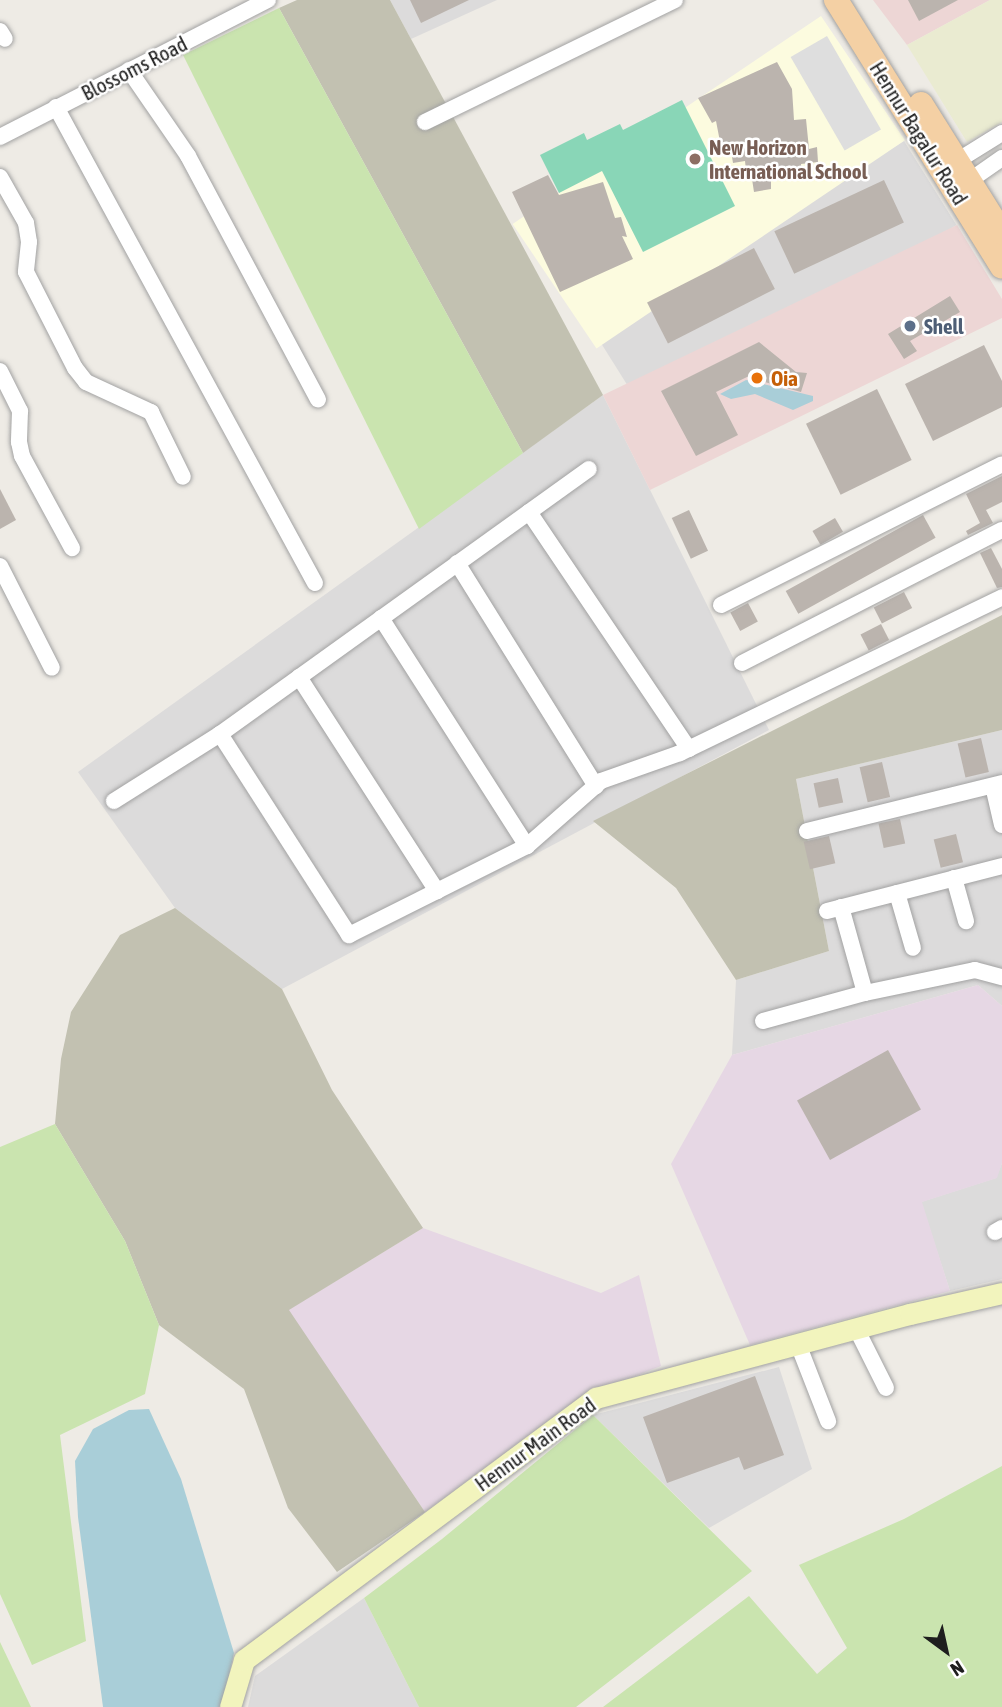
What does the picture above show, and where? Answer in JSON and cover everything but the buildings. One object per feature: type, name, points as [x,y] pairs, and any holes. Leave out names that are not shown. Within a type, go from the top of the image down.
[{"type":"main road","name":"Hennur Bagalur Road","points":[[836,0],[1002,267]]},
{"type":"main road","name":"Hennur Bagalur Road","points":[[854,0],[1002,233]]},
{"type":"main road","name":"Hennur Main Road","points":[[230,1707],[244,1660],[597,1398],[856,1328],[1002,1293]]},
{"type":"street","name":"Blossoms Road","points":[[0,137],[268,0]]},
{"type":"street","points":[[425,122],[675,0]]},
{"type":"street","points":[[129,70],[188,156],[318,399]]},
{"type":"street","points":[[56,107],[315,583]]},
{"type":"street","points":[[963,171],[1002,133]]},
{"type":"street","points":[[963,171],[1002,158]]},
{"type":"street","points":[[0,177],[26,223],[29,242],[26,272],[75,368],[86,382],[151,412],[183,477]]},
{"type":"street","points":[[0,370],[20,411],[19,442],[22,456],[72,548]]},
{"type":"street","points":[[721,605],[1002,464]]},
{"type":"street","points":[[114,801],[220,734],[589,469]]},
{"type":"street","points":[[529,512],[689,749]]},
{"type":"street","points":[[741,663],[1002,530]]},
{"type":"street","points":[[457,563],[596,786]]},
{"type":"street","points":[[0,566],[5,591],[52,668]]},
{"type":"street","points":[[220,734],[349,935],[527,846],[596,786],[689,749],[1002,597]]},
{"type":"street","points":[[381,618],[527,846]]},
{"type":"street","points":[[299,677],[437,891]]},
{"type":"street","points":[[807,831],[998,785],[1002,825]]},
{"type":"street","points":[[866,993],[834,909],[1002,866]]},
{"type":"street","points":[[954,878],[966,921]]},
{"type":"street","points":[[898,893],[913,948]]},
{"type":"street","points":[[763,1021],[866,993],[975,970],[1002,977]]},
{"type":"street","points":[[856,1328],[886,1388]]},
{"type":"street","points":[[799,1343],[828,1421]]},
{"type":"shaded area","points":[[297,0],[390,0],[603,395],[523,453],[279,8]]},
{"type":"shaded area","points":[[390,0],[497,0],[411,39]]},
{"type":"shaded area","points":[[873,0],[990,0],[907,45]]},
{"type":"shaded area","points":[[990,0],[1002,0],[1002,122],[967,142],[907,45]]},
{"type":"shaded area","name":"New Horizon International School","points":[[821,16],[905,140],[596,348],[513,224]]},
{"type":"shaded area","points":[[827,36],[881,130],[845,151],[791,57]]},
{"type":"shaded area","points":[[904,141],[956,225],[648,418],[595,334]]},
{"type":"shaded area","points":[[957,225],[1002,299],[1002,318],[650,490],[603,395]]},
{"type":"shaded area","points":[[603,395],[769,730],[282,989],[175,908],[78,772]]},
{"type":"shaded area","points":[[1002,615],[1002,730],[796,779],[829,951],[736,980],[676,888],[593,821]]},
{"type":"shaded area","points":[[1002,730],[1002,1006],[978,985],[732,1055],[736,980],[829,951],[796,779]]},
{"type":"shaded area","points":[[175,908],[282,989],[332,1090],[423,1228],[289,1310],[425,1512],[337,1572],[288,1508],[244,1389],[159,1325],[125,1241],[55,1124],[61,1059],[71,1012],[120,935]]},
{"type":"shaded area","points":[[978,985],[1002,1006],[1002,1163],[997,1178],[922,1202],[950,1291],[750,1345],[671,1164],[732,1055]]},
{"type":"shaded area","points":[[1002,1163],[1002,1279],[950,1291],[921,1202],[996,1178]]},
{"type":"shaded area","points":[[423,1228],[601,1293],[639,1275],[661,1366],[580,1398],[425,1512],[288,1310]]},
{"type":"shaded area","points":[[779,1367],[812,1469],[709,1528],[593,1415]]},
{"type":"shaded area","points":[[364,1598],[419,1707],[248,1707],[255,1676]]},
{"type":"green space","points":[[279,8],[523,453],[419,529],[183,55]]},
{"type":"green space","points":[[682,100],[735,206],[643,252],[602,171],[559,193],[540,155],[584,133],[587,140],[620,124],[623,130]]},
{"type":"green space","points":[[55,1124],[125,1241],[159,1325],[145,1394],[60,1435],[86,1641],[32,1665],[0,1594],[0,1147]]},
{"type":"green space","points":[[593,1415],[752,1571],[576,1707],[419,1707],[364,1598],[442,1539]]},
{"type":"green space","points":[[1002,1466],[1002,1707],[603,1707],[749,1596],[817,1674],[847,1648],[799,1565],[904,1519]]},
{"type":"green space","points":[[0,1642],[31,1707],[0,1707]]},
{"type":"water","points":[[746,380],[813,396],[813,401],[793,410],[755,394],[731,399],[720,394]]},
{"type":"water","points":[[149,1409],[181,1479],[234,1653],[222,1707],[103,1707],[78,1517],[75,1461],[93,1429],[129,1410]]},
{"type":"place","name":"New Horizon International School","points":[[695,159]]},
{"type":"place","name":"Shell","points":[[910,326]]},
{"type":"place","name":"Oia","points":[[757,378]]}]
